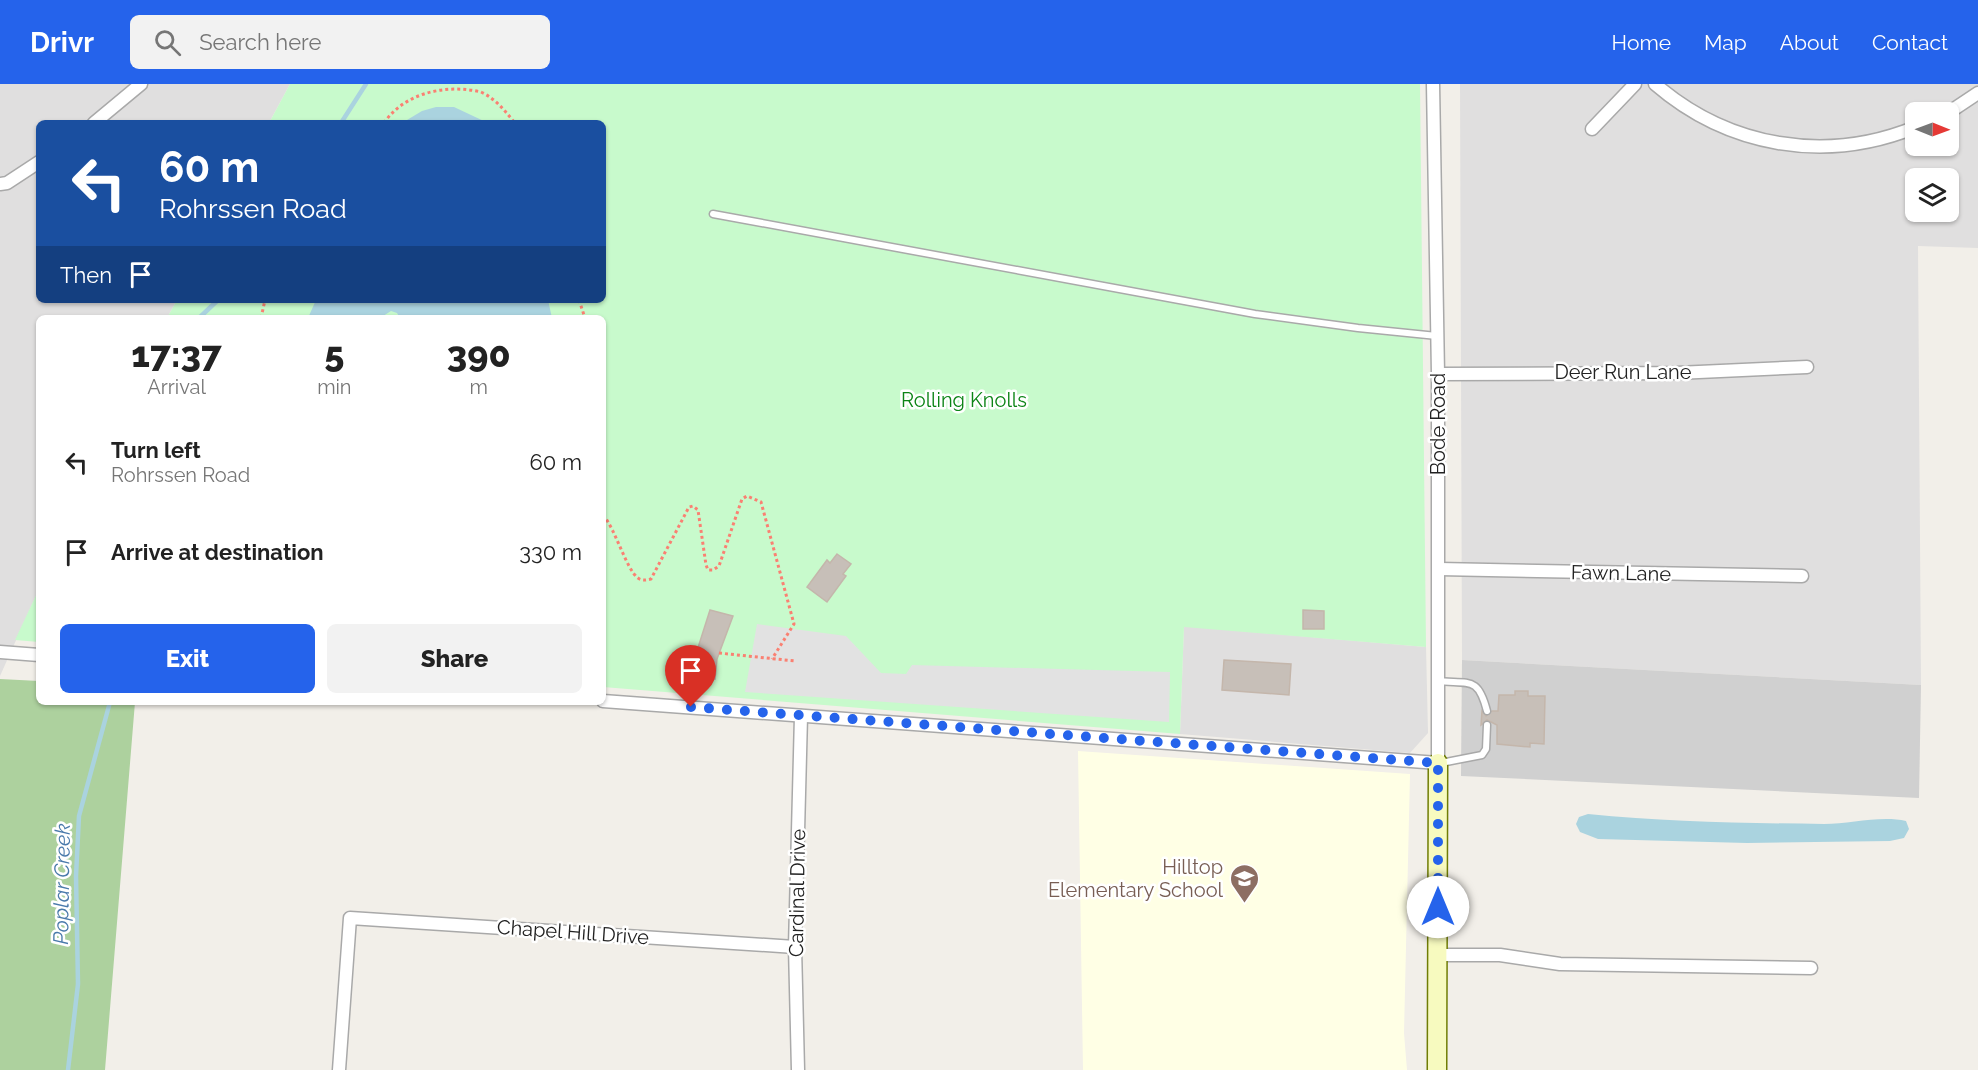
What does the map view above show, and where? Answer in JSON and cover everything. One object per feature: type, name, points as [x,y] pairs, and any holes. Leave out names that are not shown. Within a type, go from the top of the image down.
[{"type":"street","points":[[98,120],[141,84]]},
{"type":"street","name":"Bode Road","points":[[1433,84],[1438,336],[1438,763]]},
{"type":"street","points":[[1593,129],[1635,84]]},
{"type":"street","points":[[1655,84],[1708,120],[1761,141],[1820,147],[1874,141],[1905,131]]},
{"type":"street","points":[[1959,105],[1978,93]]},
{"type":"street","points":[[0,184],[7,183],[36,164]]},
{"type":"street","name":"Deer Run Lane","points":[[1438,374],[1688,372],[1807,368]]},
{"type":"street","name":"Fawn Lane","points":[[1439,569],[1802,576]]},
{"type":"street","points":[[0,652],[36,655]]},
{"type":"street","points":[[606,701],[1438,763],[1437,1070]]},
{"type":"street","name":"Cardinal Drive","points":[[798,1070],[795,947],[801,716]]},
{"type":"street","name":"Chapel Hill Drive","points":[[339,1070],[350,918],[795,947]]},
{"type":"street","points":[[1437,955],[1500,956],[1560,964],[1811,968]]},
{"type":"lane","points":[[713,213],[1255,314],[1438,336]]},
{"type":"lane","points":[[1437,681],[1476,685],[1482,690],[1487,711]]},
{"type":"lane","points":[[1438,763],[1482,755],[1486,749],[1487,725]]},
{"type":"path","points":[[387,120],[402,103],[437,86],[462,86],[481,92],[500,104],[513,120]]},
{"type":"path","points":[[606,519],[612,526],[632,572],[639,579],[645,580],[651,579],[689,507],[693,506],[698,510],[706,565],[708,570],[713,570],[719,566],[742,499],[747,496],[761,502],[794,624],[772,659]]},
{"type":"path","points":[[719,653],[795,662]]},
{"type":"shaded area","points":[[0,84],[290,84],[271,120],[36,120],[36,303],[175,303],[169,315],[36,315],[36,596],[0,676]]},
{"type":"shaded area","points":[[1460,84],[1978,84],[1978,248],[1918,246],[1921,685],[1462,660]]},
{"type":"shaded area","points":[[757,624],[846,636],[881,673],[906,674],[912,665],[1170,672],[1169,722],[745,692]]},
{"type":"shaded area","points":[[1184,626],[1426,647],[1428,733],[1410,753],[1180,734]]},
{"type":"shaded area","points":[[1462,660],[1921,685],[1919,798],[1461,776]]},
{"type":"shaded area","name":"Hilltop Elementary School","points":[[1078,751],[1410,774],[1404,1033],[1407,1070],[1083,1070]]},
{"type":"green space","name":"Rolling Knolls","points":[[290,84],[1420,84],[1426,647],[1184,627],[1180,734],[606,687],[606,315],[169,315],[175,303],[606,303],[606,120],[271,120]]},
{"type":"green space","points":[[36,595],[36,642],[15,640]]},
{"type":"green space","points":[[0,679],[36,681],[36,705],[135,705],[105,1070],[0,1070]]},
{"type":"water","points":[[436,107],[454,107],[482,120],[407,120],[422,111]]},
{"type":"water","points":[[315,303],[549,303],[551,315],[398,315],[391,311],[385,315],[309,315]]},
{"type":"water","points":[[1588,814],[1676,820],[1824,824],[1896,819],[1906,821],[1909,829],[1904,838],[1890,841],[1747,843],[1598,839],[1580,832],[1576,824],[1579,817]]},
{"type":"building","points":[[837,554],[851,564],[843,574],[846,576],[827,602],[807,587],[827,560],[830,563]]},
{"type":"building","points":[[710,610],[733,616],[717,659],[715,679],[678,672],[680,652],[696,654]]},
{"type":"building","points":[[1303,610],[1324,611],[1324,629],[1303,629]]},
{"type":"building","points":[[1224,660],[1291,664],[1289,695],[1222,690]]},
{"type":"building","points":[[1515,691],[1528,691],[1528,696],[1545,696],[1544,744],[1530,743],[1530,747],[1497,744],[1497,725],[1487,720],[1481,725],[1482,711],[1486,716],[1492,711],[1498,711],[1499,695],[1515,695]]},
{"type":"waterway","name":"Poplar Creek","points":[[343,120],[366,84]]},
{"type":"waterway","name":"Poplar Creek","points":[[202,315],[215,303]]},
{"type":"waterway","name":"Poplar Creek","points":[[68,1070],[78,984],[76,876],[79,816],[109,705]]},
{"type":"place","name":"Hilltop Elementary School","points":[[1244,904]]},
{"type":"route","points":[[691,707],[1438,763],[1438,907]]}]
